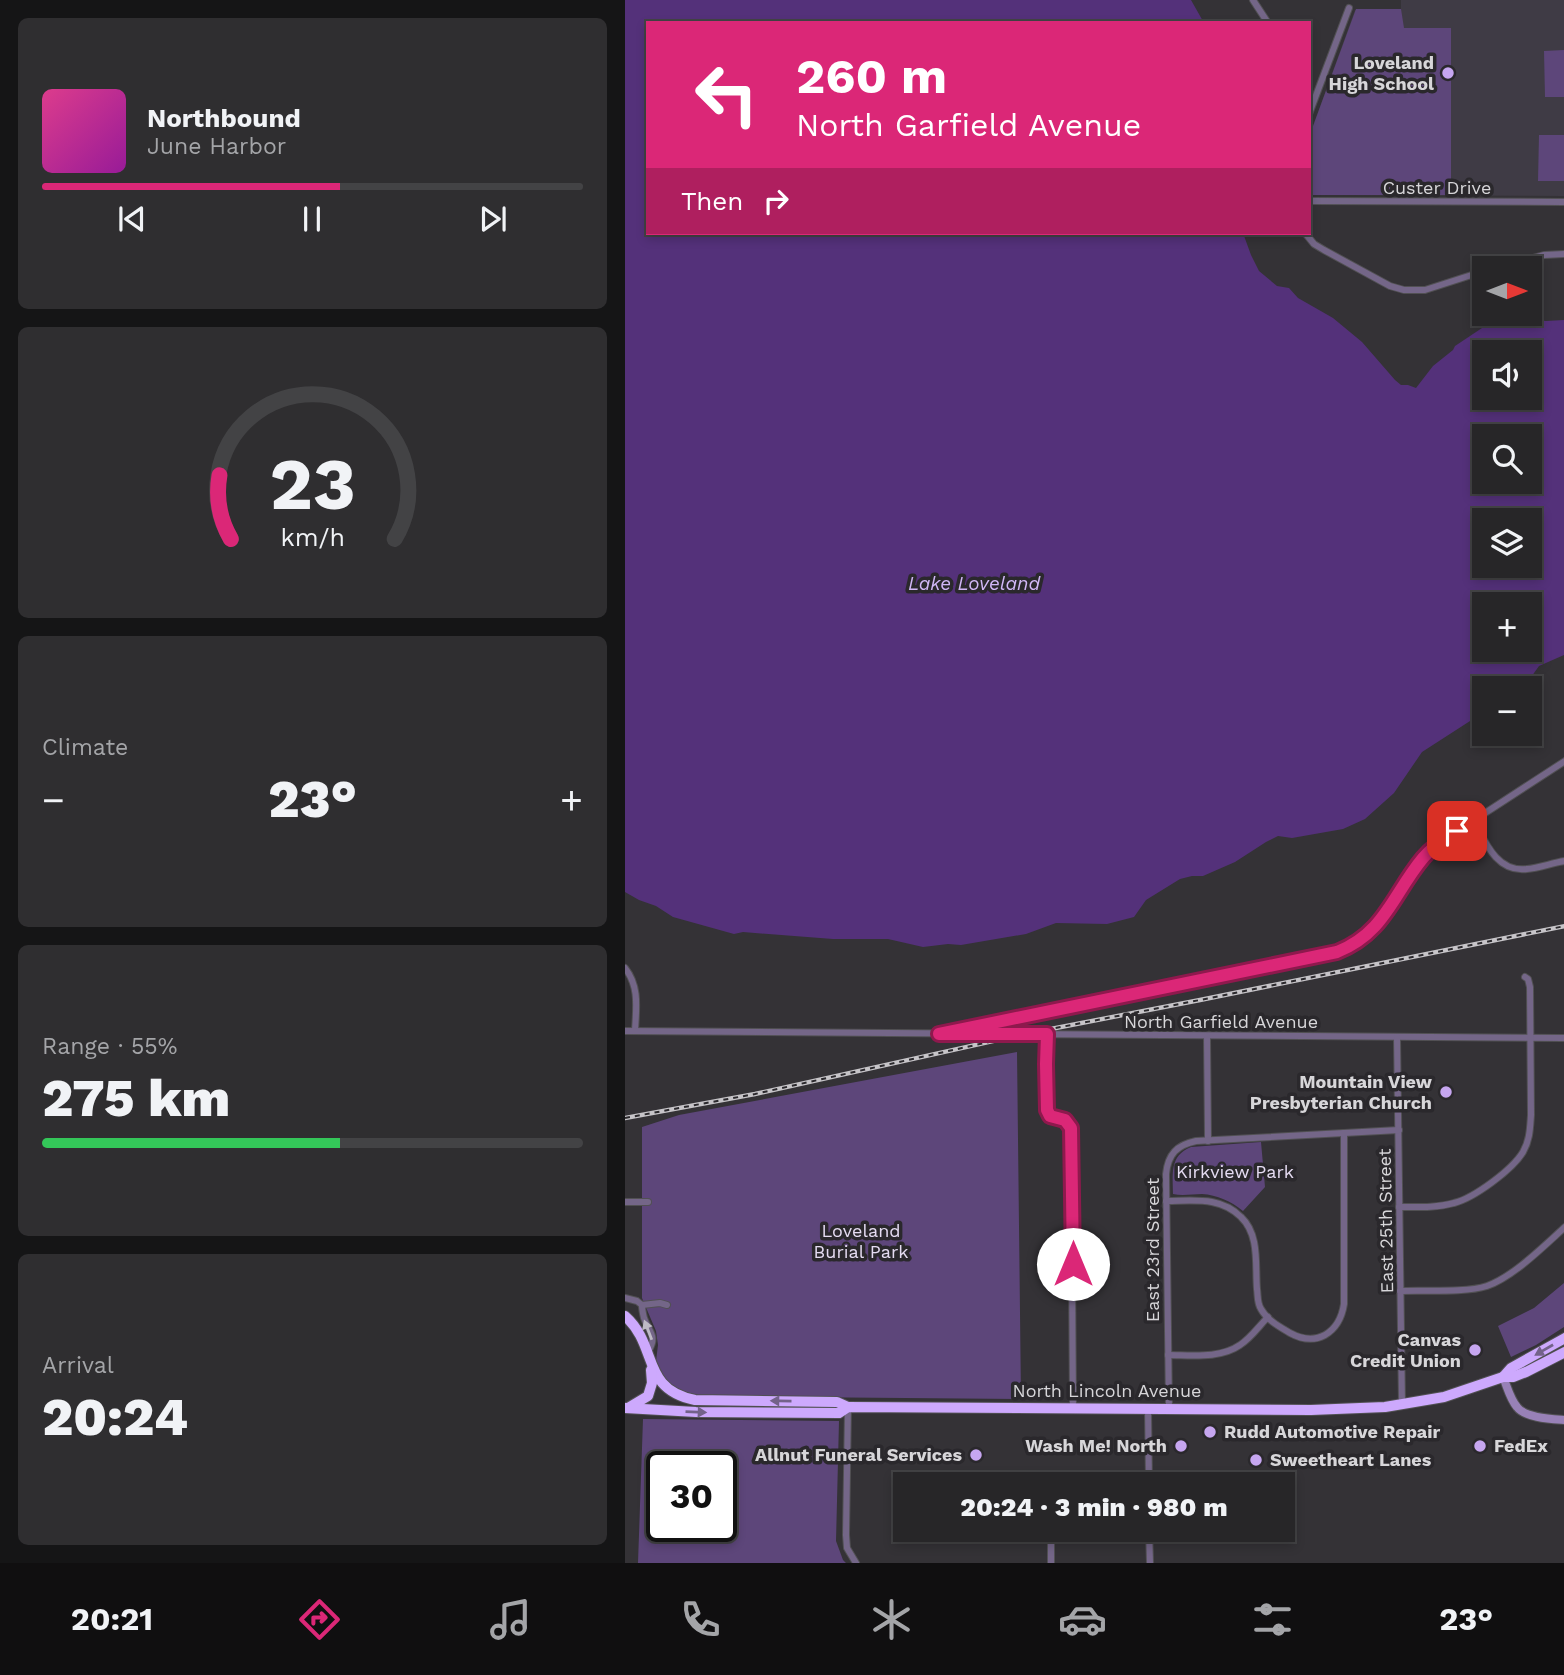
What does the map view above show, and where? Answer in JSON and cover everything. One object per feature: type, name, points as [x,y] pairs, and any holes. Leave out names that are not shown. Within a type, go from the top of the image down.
[{"type":"highway","points":[[625,1316],[641,1335],[651,1366],[652,1383],[648,1396],[626,1408]]},
{"type":"highway","points":[[1503,1377],[1511,1368],[1564,1338]]},
{"type":"highway","name":"North Lincoln Avenue","points":[[626,1408],[696,1412],[839,1413],[848,1407],[1310,1410],[1376,1408],[1444,1396],[1503,1377],[1513,1377],[1564,1352]]},
{"type":"highway","points":[[651,1366],[666,1387],[683,1397],[837,1402],[848,1407]]},
{"type":"street","points":[[1253,0],[1267,21]]},
{"type":"street","points":[[1311,109],[1349,8]]},
{"type":"street","name":"Custer Drive","points":[[1311,201],[1564,202]]},
{"type":"street","points":[[1307,235],[1324,250],[1390,286],[1404,290],[1425,290],[1472,275]]},
{"type":"street","points":[[1540,256],[1564,254]]},
{"type":"street","points":[[939,1034],[1319,957],[1346,949],[1371,932],[1430,850],[1564,761]]},
{"type":"street","points":[[1474,821],[1496,858],[1509,867],[1528,869],[1564,861]]},
{"type":"street","points":[[625,968],[636,988],[635,1031]]},
{"type":"street","points":[[1399,1207],[1432,1207],[1463,1200],[1483,1189],[1521,1155],[1530,1129],[1530,987],[1525,977]]},
{"type":"street","name":"North Garfield Avenue","points":[[625,1031],[1564,1038]]},
{"type":"street","points":[[1047,1034],[1047,1110],[1050,1116],[1065,1120],[1071,1128],[1073,1408]]},
{"type":"street","points":[[1207,1036],[1208,1141],[1399,1130]]},
{"type":"street","name":"East 25th Street","points":[[1397,1037],[1402,1405]]},
{"type":"street","points":[[1166,1201],[1217,1202],[1233,1209],[1250,1229],[1254,1243],[1260,1308],[1268,1317],[1296,1336],[1319,1338],[1336,1327],[1344,1304],[1344,1133]]},
{"type":"street","name":"East 23rd Street","points":[[1169,1409],[1167,1165],[1173,1152],[1186,1143],[1208,1141]]},
{"type":"street","points":[[625,1202],[648,1202]]},
{"type":"street","points":[[1400,1291],[1487,1286],[1513,1272],[1564,1227]]},
{"type":"street","points":[[625,1298],[641,1305],[644,1319],[652,1332],[652,1345],[648,1353]]},
{"type":"street","points":[[641,1305],[667,1305]]},
{"type":"street","points":[[1168,1355],[1220,1354],[1234,1349],[1268,1317]]},
{"type":"street","points":[[1503,1377],[1520,1411],[1543,1418],[1564,1420]]},
{"type":"street","points":[[848,1407],[846,1535],[847,1548],[856,1563]]},
{"type":"street","points":[[1148,1409],[1149,1472]]},
{"type":"street","points":[[1051,1542],[1051,1563]]},
{"type":"street","points":[[1149,1542],[1149,1563]]},
{"type":"shaded area","name":"Loveland High School","points":[[1401,0],[1564,0],[1564,196],[1311,195],[1311,131],[1355,10],[1401,9]]},
{"type":"green space","points":[[1356,9],[1401,9],[1404,28],[1451,28],[1451,195],[1311,195],[1311,132]]},
{"type":"green space","points":[[1564,50],[1564,97],[1545,97],[1544,51]]},
{"type":"green space","points":[[1539,135],[1564,135],[1564,181],[1538,181]]},
{"type":"green space","name":"Loveland Burial Park","points":[[1017,1052],[1021,1399],[692,1396],[675,1389],[662,1375],[656,1361],[656,1331],[642,1298],[642,1127],[679,1115]]},
{"type":"green space","name":"Kirkview Park","points":[[1261,1142],[1265,1187],[1243,1211],[1229,1201],[1213,1196],[1173,1194],[1174,1166],[1184,1151],[1191,1147]]},
{"type":"green space","points":[[1564,1283],[1564,1327],[1511,1357],[1498,1326],[1534,1308]]},
{"type":"green space","points":[[643,1419],[839,1421],[836,1541],[846,1563],[638,1563]]},
{"type":"water","name":"Lake Loveland","points":[[625,0],[1191,0],[1203,21],[646,21],[646,235],[1244,235],[1259,271],[1277,286],[1289,288],[1298,298],[1333,318],[1362,342],[1401,385],[1416,388],[1433,366],[1455,346],[1485,326],[1542,326],[1542,321],[1564,320],[1564,655],[1539,666],[1532,676],[1472,676],[1472,720],[1422,752],[1394,793],[1365,819],[1343,829],[1292,838],[1278,836],[1235,862],[1203,876],[1180,879],[1146,900],[1134,917],[1107,924],[1056,923],[1026,934],[961,945],[923,947],[888,939],[833,939],[743,932],[734,934],[673,917],[625,892]]},
{"type":"railway","points":[[625,1118],[755,1094],[1025,1034],[1565,926]]},
{"type":"place","name":"Loveland High School","points":[[1448,73]]},
{"type":"place","name":"Mountain View Presbyterian Church","points":[[1446,1092]]},
{"type":"place","name":"Canvas Credit Union","points":[[1475,1350]]},
{"type":"place","name":"Rudd Automotive Repair","points":[[1210,1432]]},
{"type":"place","name":"Wash Me! North","points":[[1181,1446]]},
{"type":"place","name":"FedEx","points":[[1480,1446]]},
{"type":"place","name":"Allnut Funeral Services","points":[[976,1455]]},
{"type":"place","name":"Sweetheart Lanes","points":[[1256,1460]]},
{"type":"route","points":[[1073,1264],[1071,1128],[1065,1120],[1053,1118],[1048,1114],[1047,1034],[939,1034],[1337,952],[1354,945],[1371,932],[1424,857],[1435,845],[1457,831]]}]
